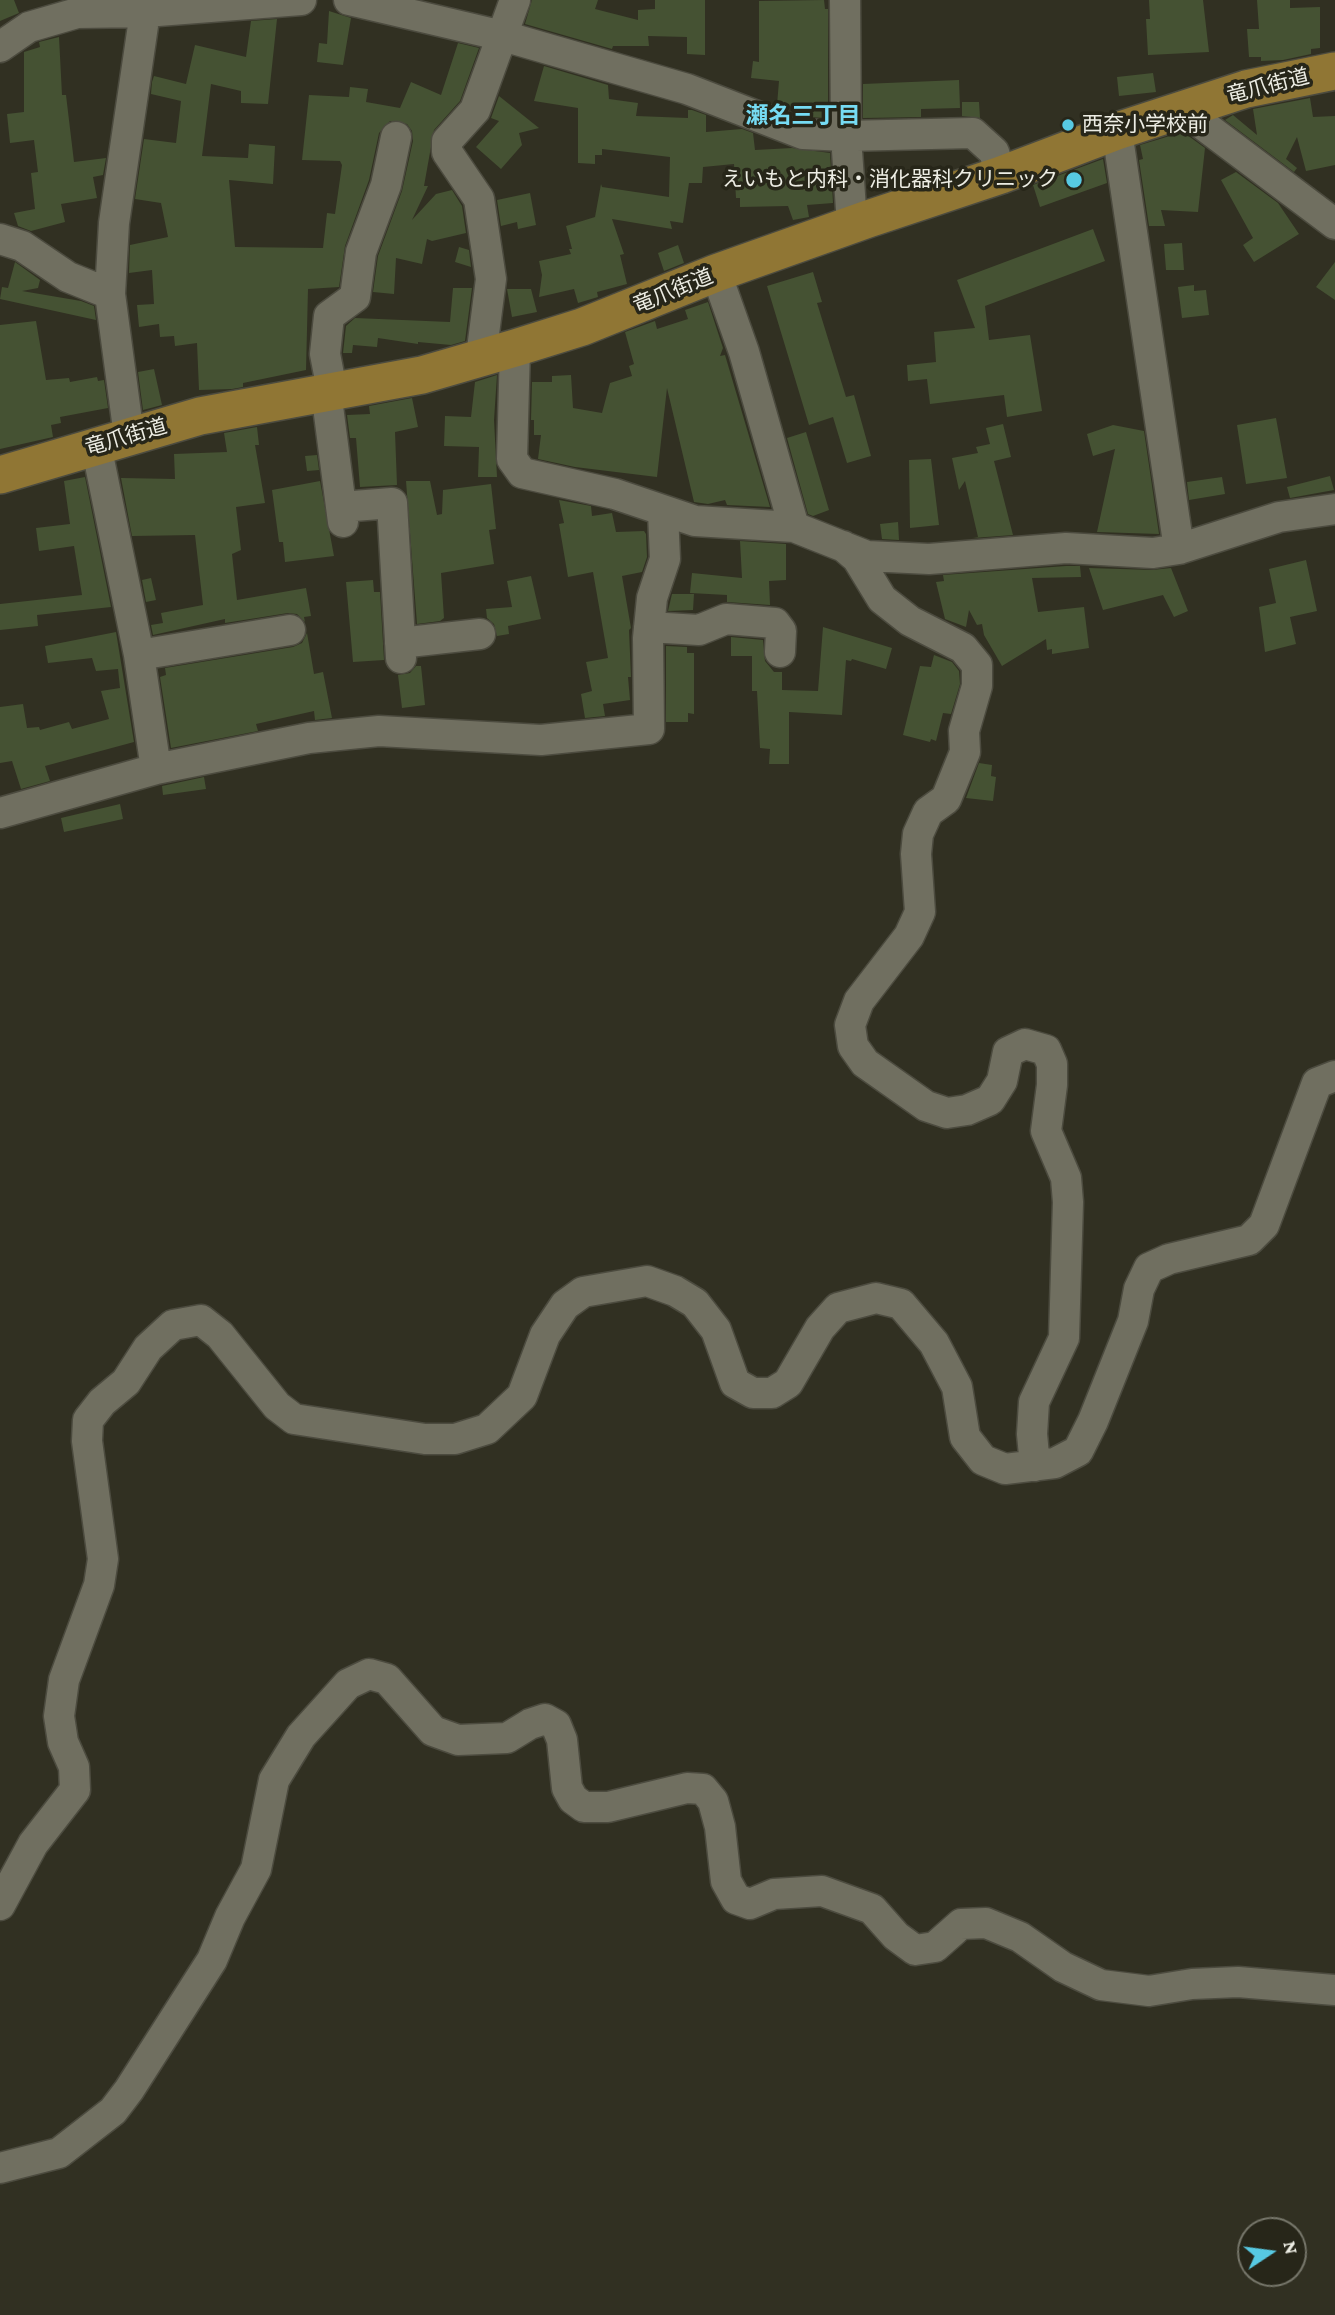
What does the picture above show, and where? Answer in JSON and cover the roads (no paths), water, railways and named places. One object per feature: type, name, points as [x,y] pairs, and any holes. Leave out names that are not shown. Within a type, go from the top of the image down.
[{"type":"main road","name":"竜爪街道","points":[[0,475],[200,416],[329,390],[422,375],[498,353],[582,327],[716,273],[852,224],[1001,175],[1182,109],[1246,89],[1335,71]]},
{"type":"street","points":[[0,47],[29,27],[77,13],[145,12],[301,0]]},
{"type":"street","points":[[349,0],[503,36],[687,89],[803,134],[846,136],[973,133],[994,152],[1001,175]]},
{"type":"street","points":[[515,0],[475,110],[447,141],[447,152],[479,199],[512,460],[522,473],[615,494],[695,522],[794,527],[867,556],[904,559],[1066,548],[1153,553],[1179,549],[1279,517],[1335,509]]},
{"type":"street","points":[[845,0],[846,136],[852,224]]},
{"type":"street","points":[[145,12],[114,223],[110,294],[112,441],[156,769]]},
{"type":"street","points":[[1182,109],[1335,224]]},
{"type":"street","points":[[1117,131],[1179,549]]},
{"type":"street","points":[[396,137],[386,186],[361,251],[355,297],[329,316],[326,354],[342,514],[392,503],[401,651],[480,634]]},
{"type":"street","points":[[0,239],[22,246],[68,277],[110,294]]},
{"type":"street","points":[[716,273],[744,352],[794,527]]},
{"type":"street","points":[[0,813],[156,769],[309,738],[379,731],[541,740],[649,729],[649,627],[653,598],[665,559],[663,512]]},
{"type":"street","points":[[843,546],[857,558],[881,599],[910,621],[963,648],[977,665],[977,686],[964,731],[964,752],[946,799],[928,812],[918,834],[916,854],[920,912],[909,936],[859,1001],[850,1025],[853,1046],[865,1063],[926,1106],[947,1113],[967,1110],[990,1100],[1002,1081],[1008,1052],[1025,1044],[1046,1050],[1049,1057],[1052,1085],[1046,1130],[1066,1178],[1068,1202],[1064,1338],[1034,1402],[1032,1434],[1035,1466]]},
{"type":"street","points":[[649,627],[699,630],[726,619],[775,623],[781,631],[780,652]]},
{"type":"street","points":[[139,654],[290,630]]},
{"type":"street","points":[[0,1905],[33,1844],[75,1790],[75,1767],[63,1742],[59,1716],[64,1680],[99,1585],[103,1559],[87,1441],[88,1420],[102,1402],[126,1382],[148,1349],[173,1325],[201,1320],[220,1335],[277,1406],[294,1419],[425,1438],[455,1439],[487,1429],[522,1396],[545,1335],[565,1305],[583,1292],[647,1280],[675,1291],[695,1303],[716,1330],[735,1383],[753,1393],[772,1393],[788,1383],[820,1328],[838,1308],[876,1297],[901,1304],[934,1343],[957,1387],[965,1437],[983,1460],[1005,1469],[1055,1463],[1078,1451],[1107,1389],[1133,1321],[1139,1289],[1150,1268],[1169,1259],[1249,1240],[1264,1225],[1317,1083],[1335,1076]]},
{"type":"street","points":[[0,2168],[59,2152],[113,2111],[129,2090],[212,1960],[230,1917],[256,1869],[274,1780],[301,1736],[348,1684],[369,1675],[387,1679],[433,1731],[458,1741],[507,1738],[530,1724],[545,1719],[556,1725],[562,1740],[567,1788],[573,1799],[584,1807],[608,1807],[687,1788],[703,1789],[713,1801],[720,1827],[726,1881],[736,1899],[750,1904],[774,1894],[822,1891],[872,1909],[896,1937],[915,1950],[935,1947],[961,1924],[986,1923],[1020,1937],[1063,1967],[1101,1985],[1149,1991],[1192,1984],[1238,1982],[1335,1990]]},
{"type":"place","name":"西奈小学校前","points":[[1068,125]]},
{"type":"place","name":"えいもと内科・消化器科クリニック","points":[[1074,180]]},
{"type":"district","name":"瀬名三丁目","points":[[803,116]]}]
